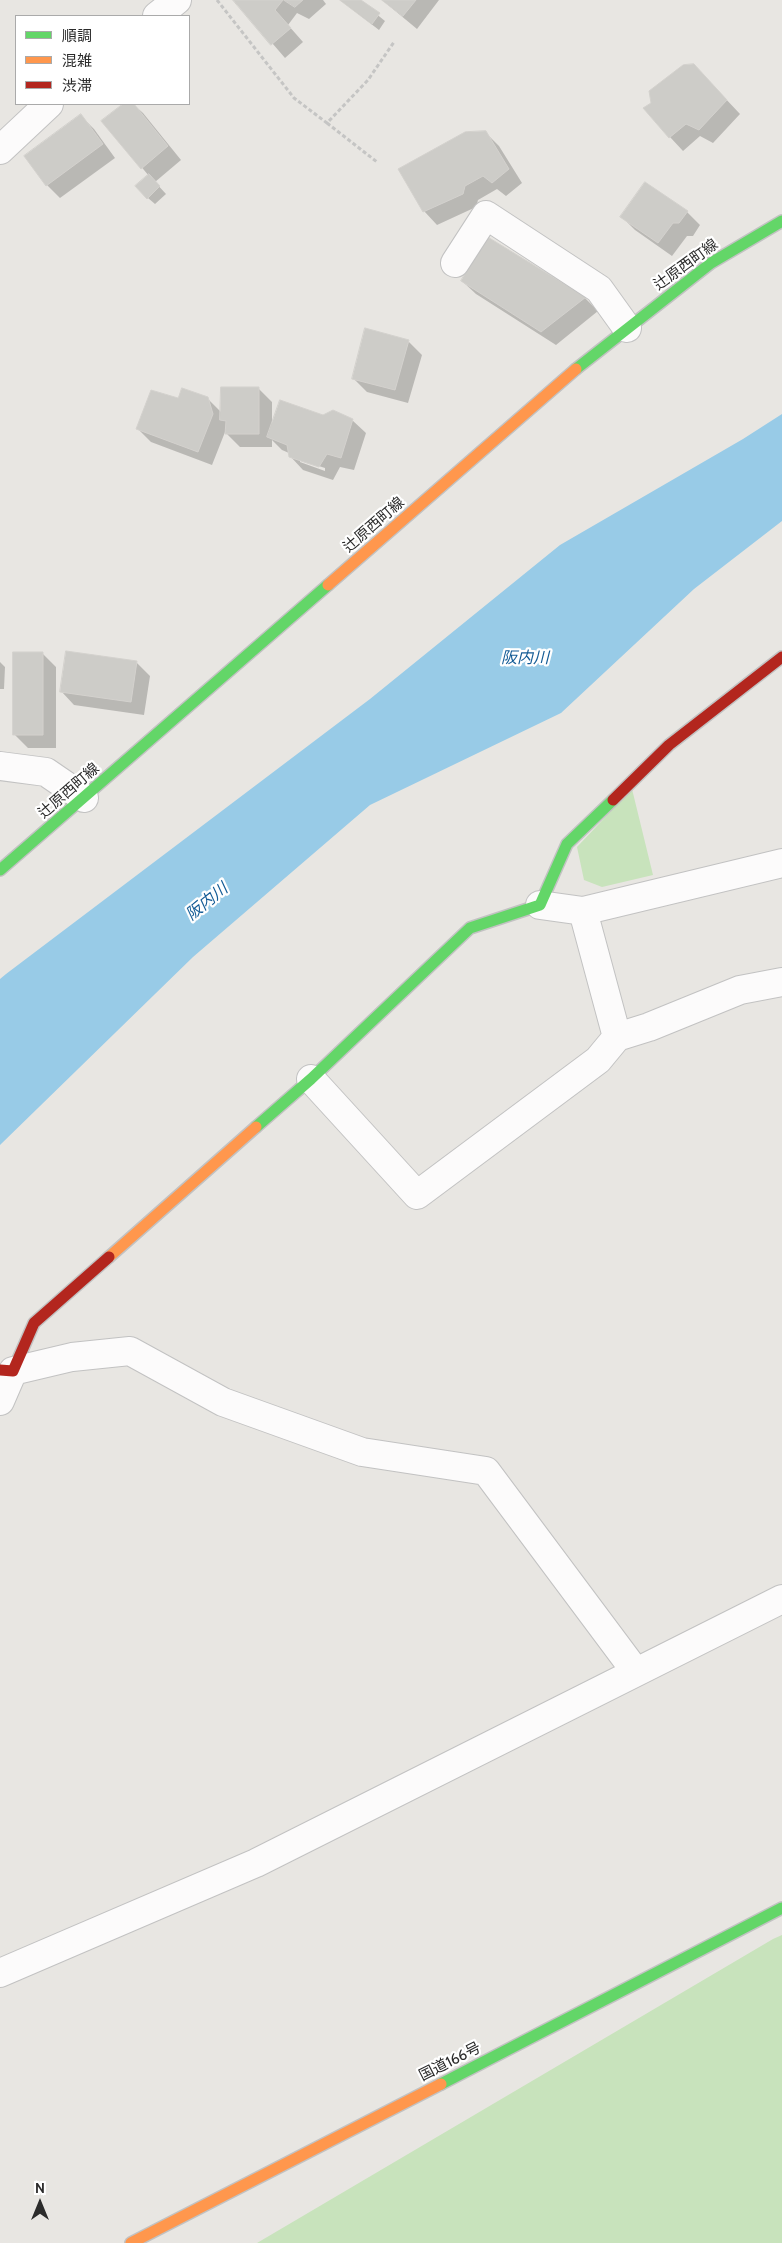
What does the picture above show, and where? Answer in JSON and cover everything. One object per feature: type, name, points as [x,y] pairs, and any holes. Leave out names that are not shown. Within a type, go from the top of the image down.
[{"type":"main road","name":"辻原西町線","points":[[0,870],[600,348],[711,263],[782,221]]},
{"type":"main road","points":[[6,1371],[34,1323],[311,1079],[470,928],[540,905],[567,844],[669,745],[782,657]]},
{"type":"main road","name":"国道166号","points":[[131,2243],[782,1908]]},
{"type":"street","points":[[158,15],[177,0]]},
{"type":"street","points":[[0,150],[48,105]]},
{"type":"street","points":[[455,262],[486,214],[599,289],[627,328]]},
{"type":"street","points":[[0,766],[46,772],[84,798]]},
{"type":"street","points":[[540,905],[583,911],[782,863]]},
{"type":"street","points":[[583,911],[617,1037]]},
{"type":"street","points":[[311,1079],[417,1195],[598,1060],[617,1037],[740,990],[782,982]]},
{"type":"street","points":[[0,1401],[6,1371],[72,1357],[130,1351],[223,1402],[362,1452],[486,1471],[636,1672]]},
{"type":"street","points":[[0,1972],[256,1863],[782,1598]]},
{"type":"path","points":[[216,0],[294,98],[377,162]]},
{"type":"path","points":[[327,123],[368,80],[394,42]]},
{"type":"green space","points":[[632,789],[653,875],[602,887],[584,880],[577,847]]},
{"type":"green space","points":[[782,1935],[782,2243],[257,2243],[773,1939]]},
{"type":"water","name":"阪内川","points":[[782,414],[782,521],[694,589],[561,713],[370,805],[193,957],[0,1145],[0,979],[370,699],[560,545],[743,439]]},
{"type":"building","points":[[233,0],[283,0],[275,10],[291,28],[271,45]]},
{"type":"building","points":[[284,0],[303,0],[295,7]]},
{"type":"building","points":[[340,0],[361,0],[380,13],[372,24]]},
{"type":"building","points":[[382,0],[416,0],[403,16]]},
{"type":"building","points":[[694,64],[727,100],[699,130],[686,124],[669,138],[643,108],[651,103],[649,91],[683,65]]},
{"type":"building","points":[[122,105],[135,105],[168,146],[141,169],[101,121]]},
{"type":"building","points":[[81,114],[103,144],[46,186],[24,156]]},
{"type":"building","points":[[486,131],[509,169],[492,183],[483,176],[465,186],[463,194],[423,212],[398,169],[465,132]]},
{"type":"building","points":[[149,174],[160,186],[147,199],[135,186]]},
{"type":"building","points":[[645,182],[688,211],[679,223],[673,223],[658,243],[620,217]]},
{"type":"building","points":[[486,236],[586,297],[541,332],[461,281]]},
{"type":"building","points":[[365,328],[409,340],[395,390],[352,379]]},
{"type":"building","points":[[221,387],[259,387],[259,434],[225,434],[226,421],[220,420]]},
{"type":"building","points":[[182,388],[208,397],[213,414],[198,452],[136,429],[151,390],[178,398]]},
{"type":"building","points":[[280,400],[323,415],[333,410],[353,419],[341,458],[327,454],[319,467],[289,457],[287,445],[267,437]]},
{"type":"building","points":[[66,651],[137,661],[131,702],[60,692]]},
{"type":"building","points":[[13,652],[43,652],[43,735],[13,735]]},
{"type":"traffic: fast","points":[[576,369],[711,263],[782,221]]},
{"type":"traffic: fast","points":[[0,870],[328,585]]},
{"type":"traffic: fast","points":[[256,1127],[311,1079],[470,928],[540,905],[567,844],[613,800]]},
{"type":"traffic: fast","points":[[441,2084],[782,1908]]},
{"type":"traffic: slow","points":[[328,585],[576,369]]},
{"type":"traffic: slow","points":[[109,1257],[256,1127]]},
{"type":"traffic: slow","points":[[131,2243],[441,2084]]},
{"type":"traffic: jam","points":[[613,800],[669,745],[782,657]]},
{"type":"traffic: jam","points":[[0,1370],[13,1371],[34,1323],[109,1257]]}]
